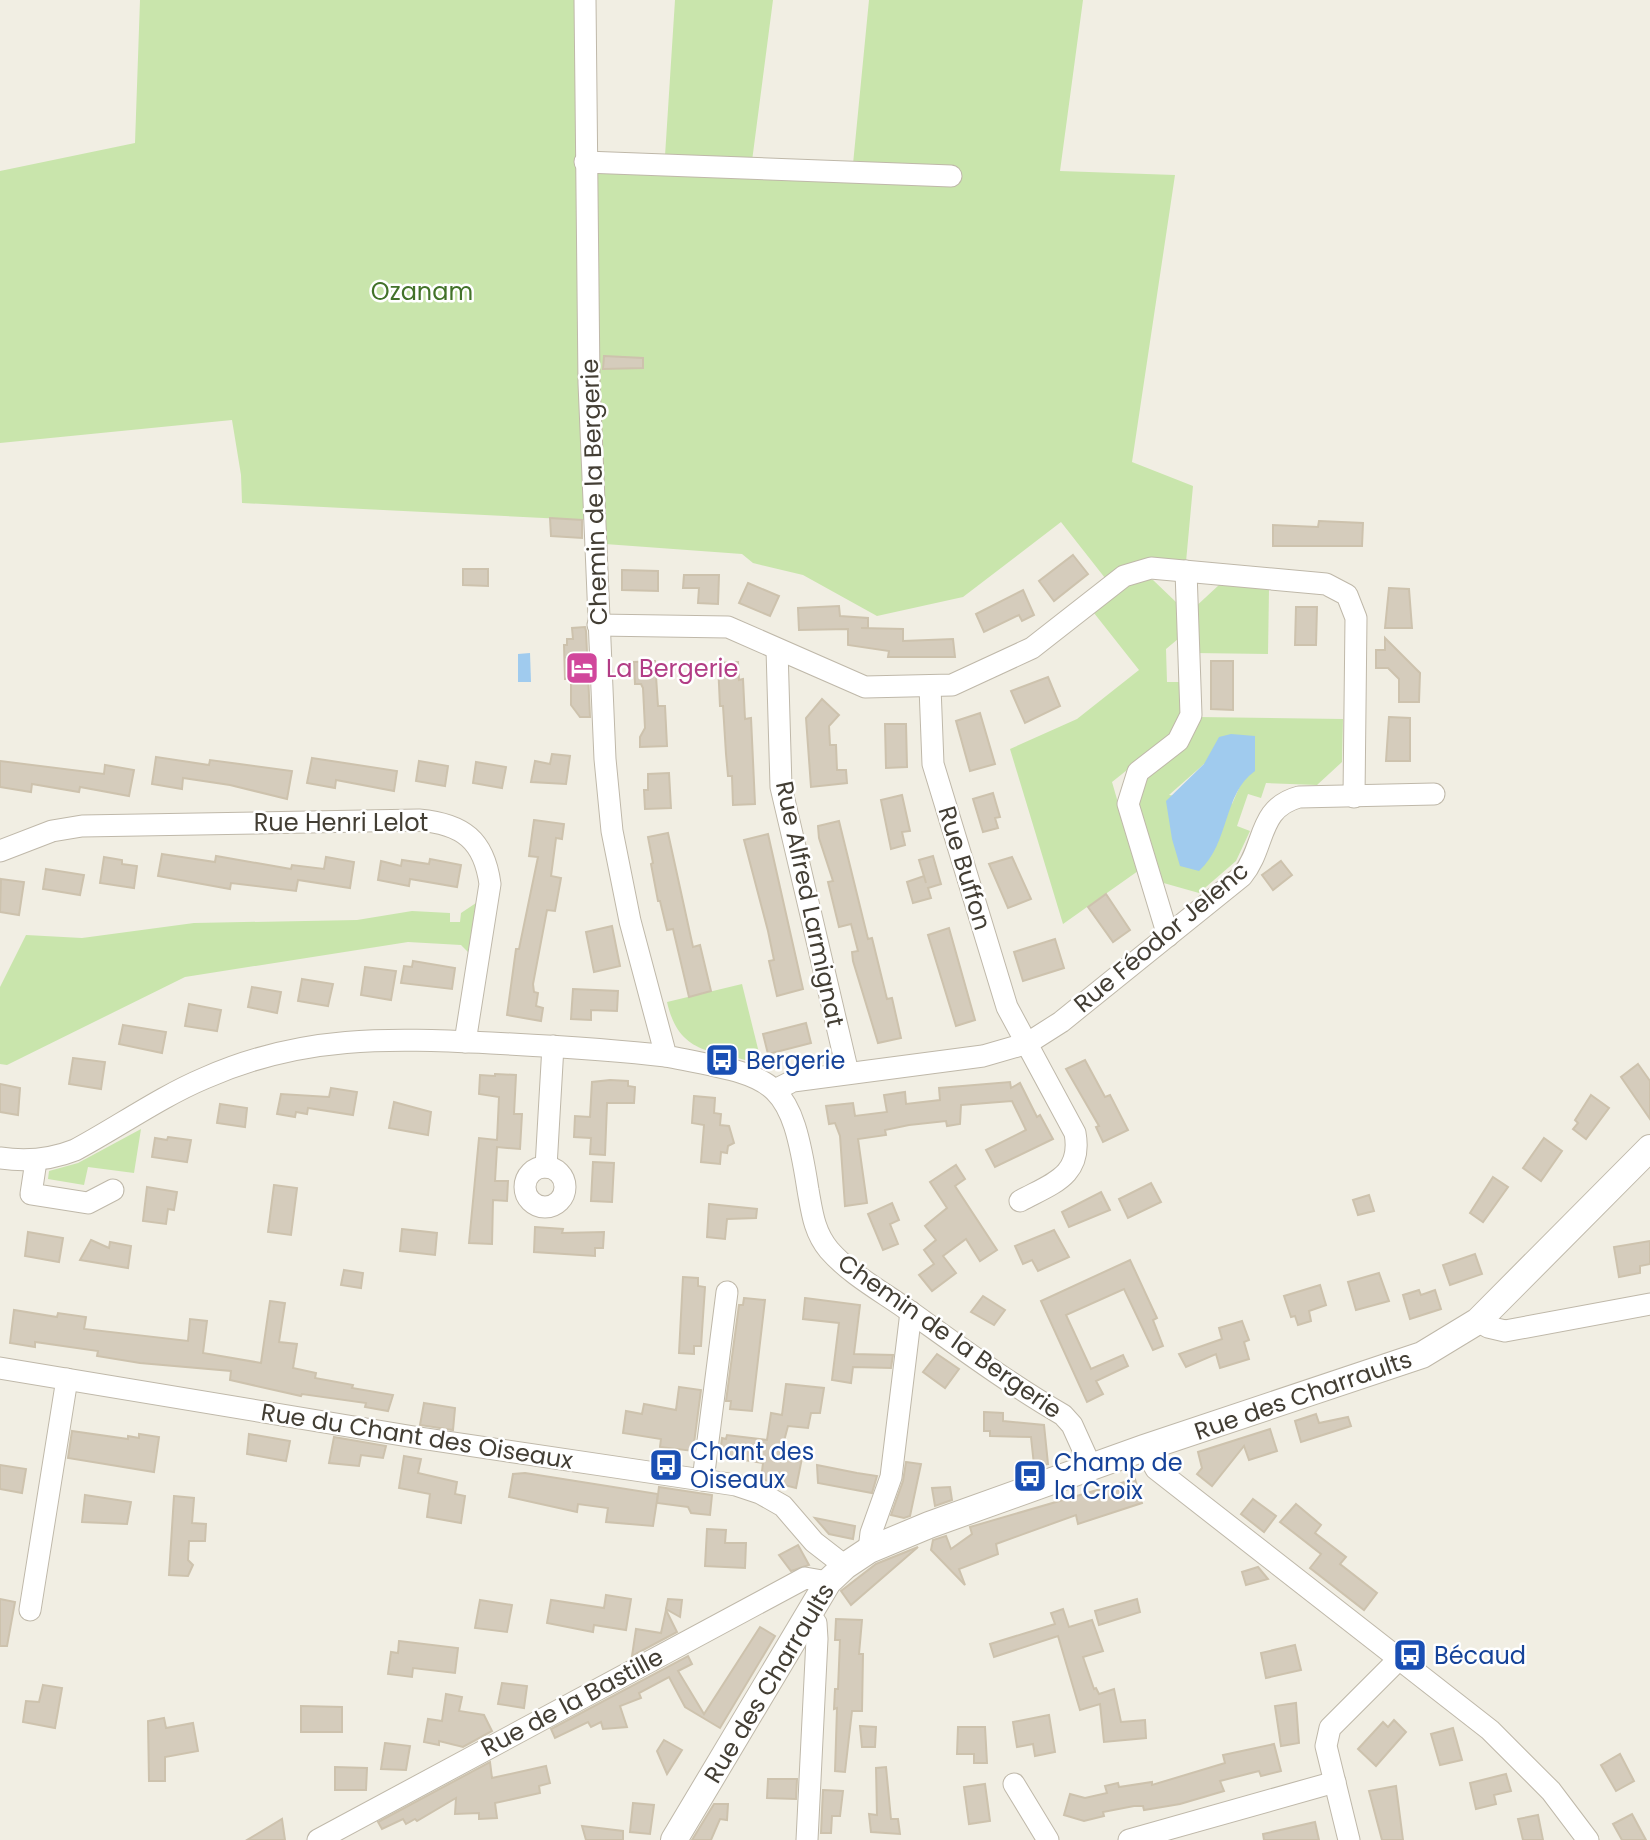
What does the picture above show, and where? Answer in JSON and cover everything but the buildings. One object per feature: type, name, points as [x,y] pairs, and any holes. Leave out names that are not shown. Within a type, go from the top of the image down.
[{"type":"street","name":"Chemin de la Bergerie","points":[[585,0],[586,162],[598,625],[605,759],[612,831],[630,921],[666,1056],[732,1069],[755,1077],[775,1090],[792,1111],[800,1134],[818,1235],[840,1262],[1063,1415],[1072,1425],[1091,1467]]},
{"type":"street","points":[[586,162],[951,176]]},
{"type":"street","points":[[598,625],[728,627],[865,687],[930,687],[952,685],[1032,648],[1124,576],[1151,568],[1326,584],[1347,595],[1356,618],[1354,797]]},
{"type":"street","points":[[1168,936],[1128,804],[1138,772],[1178,741],[1191,715],[1186,571]]},
{"type":"street","name":"Rue Alfred Larmignat","points":[[777,649],[781,787],[848,1073]]},
{"type":"street","name":"Rue Buffon","points":[[930,687],[933,765],[1007,1007],[1028,1043]]},
{"type":"street","name":"Rue Féodor Jelenc","points":[[775,1090],[793,1081],[983,1056],[1028,1043],[1061,1022],[1249,867],[1275,807],[1299,797],[1434,794]]},
{"type":"street","name":"Rue Henri Lelot","points":[[0,851],[52,831],[82,826],[419,820],[441,822],[460,829],[477,844],[487,864],[490,884],[465,1042]]},
{"type":"street","points":[[0,1158],[36,1161],[75,1150],[203,1078],[283,1051],[356,1039],[553,1046],[666,1056]]},
{"type":"street","points":[[1020,1201],[1068,1173],[1078,1148],[1075,1133],[1028,1043]]},
{"type":"street","points":[[546,1167],[553,1046]]},
{"type":"street","name":"Rue des Charraults","points":[[674,1840],[809,1615],[830,1575],[869,1550],[929,1525],[1144,1448],[1392,1367],[1431,1350],[1478,1321],[1650,1148]]},
{"type":"street","points":[[36,1161],[31,1194],[89,1203],[113,1190]]},
{"type":"street","points":[[704,1480],[727,1292]]},
{"type":"street","points":[[1478,1321],[1488,1327],[1505,1331],[1650,1304]]},
{"type":"street","points":[[869,1550],[871,1533],[891,1477],[911,1312]]},
{"type":"street","name":"Rue du Chant des Oiseaux","points":[[0,1368],[420,1438],[736,1485],[760,1493],[783,1506],[814,1542],[830,1575]]},
{"type":"street","points":[[30,1611],[67,1378]]},
{"type":"street","points":[[1144,1448],[1156,1469],[1490,1730],[1524,1760],[1588,1840]]},
{"type":"street","points":[[814,1542],[830,1575]]},
{"type":"street","name":"Rue de la Bastille","points":[[318,1840],[805,1578],[830,1575]]},
{"type":"street","points":[[807,1840],[817,1639],[816,1623],[809,1615]]},
{"type":"street","points":[[1349,1840],[1326,1746],[1330,1728],[1399,1659]]},
{"type":"street","points":[[1129,1840],[1335,1782]]},
{"type":"street","points":[[1014,1784],[1048,1840]]},
{"type":"green space","name":"Ozanam","points":[[140,0],[594,0],[594,154],[665,156],[675,0],[773,0],[752,161],[853,164],[869,0],[1083,0],[1060,171],[1175,175],[1132,462],[1193,486],[1186,562],[1144,561],[1124,566],[1105,578],[1061,522],[963,597],[877,616],[803,575],[753,563],[742,554],[605,544],[584,520],[242,503],[241,475],[232,420],[0,443],[0,171],[135,143]]},
{"type":"green space","points":[[1153,580],[1177,603],[1178,639],[1166,649],[1167,682],[1179,682],[1181,714],[1171,735],[1112,782],[1138,871],[1063,924],[1010,749],[1077,719],[1139,670],[1094,613],[1129,584]]},
{"type":"green space","points":[[1219,585],[1269,589],[1268,654],[1194,653],[1192,610]]},
{"type":"green space","points":[[1198,717],[1343,719],[1342,762],[1317,785],[1266,783],[1261,798],[1248,794],[1237,826],[1250,831],[1236,861],[1199,893],[1160,882],[1137,804],[1146,776]],"holes":[[[1204,764],[1243,779],[1232,804],[1169,795]]]},
{"type":"green space","points":[[476,903],[468,952],[461,945],[408,942],[185,977],[7,1065],[0,1064],[0,987],[26,935],[82,938],[194,923],[357,920],[412,911],[450,913],[450,922],[460,922],[461,913]]},
{"type":"green space","points":[[742,984],[762,1065],[702,1049],[691,1043],[681,1034],[667,1002]]},
{"type":"green space","points":[[141,1129],[134,1173],[88,1167],[84,1185],[48,1179],[49,1171],[78,1163]]},
{"type":"water","points":[[530,653],[531,682],[518,682],[518,654]]},
{"type":"water","points":[[1231,734],[1255,736],[1255,771],[1237,792],[1209,860],[1199,871],[1180,866],[1172,839],[1166,801],[1204,764],[1219,737]]},
{"type":"place","name":"La Bergerie","points":[[582,668]]},
{"type":"place","name":"Bergerie","points":[[722,1060]]},
{"type":"place","name":"Chant des Oiseaux","points":[[666,1465]]},
{"type":"place","name":"Champ de la Croix","points":[[1030,1476]]},
{"type":"place","name":"Bécaud","points":[[1410,1655]]}]
